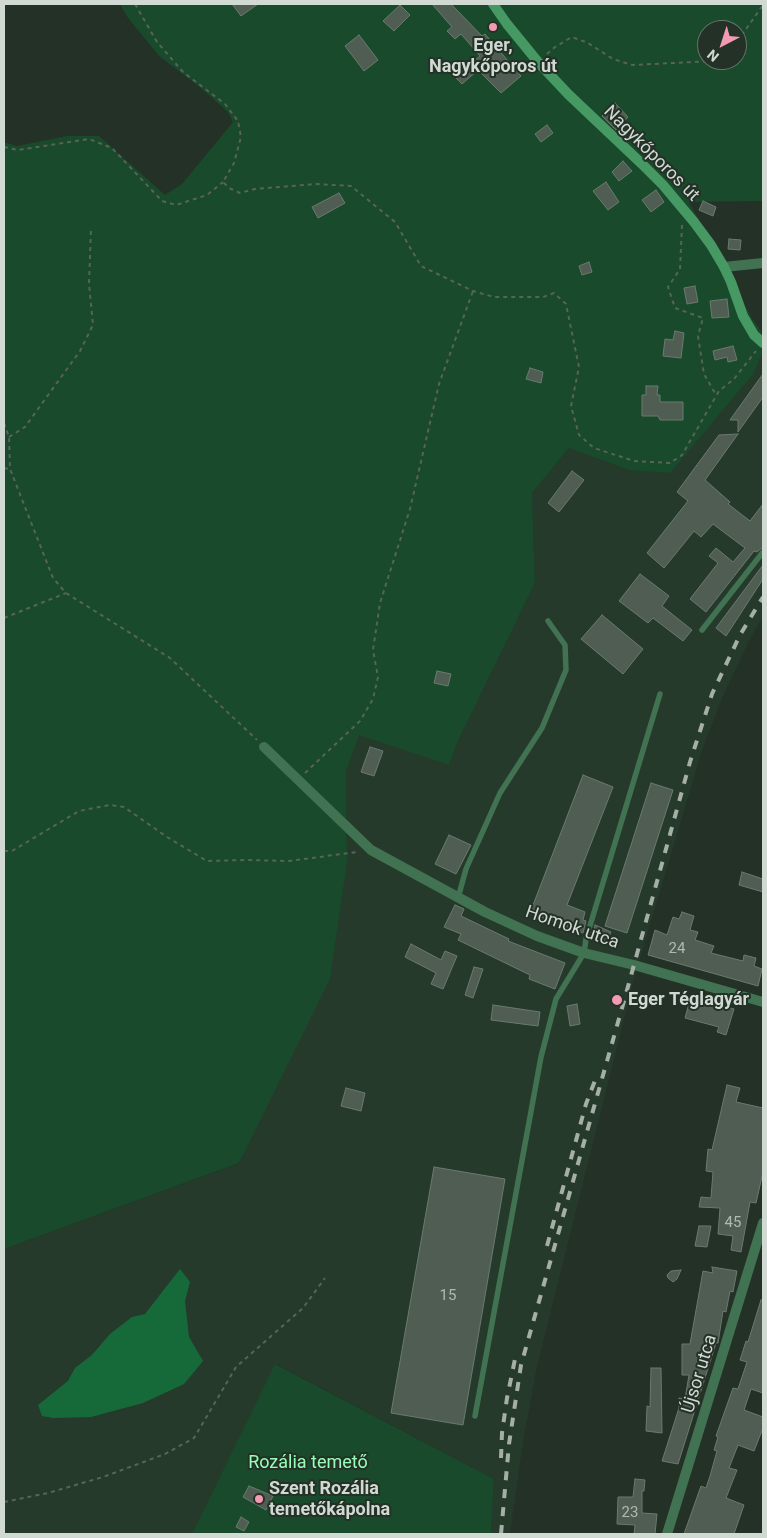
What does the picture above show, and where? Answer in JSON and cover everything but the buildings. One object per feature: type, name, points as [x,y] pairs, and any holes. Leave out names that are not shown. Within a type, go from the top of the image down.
[{"type":"main road","name":"Nagykőporos út","points":[[493,4],[538,62],[568,94],[642,164],[682,207],[711,245],[724,268],[743,316],[754,335],[763,343]]},
{"type":"street","points":[[724,268],[763,263]]},
{"type":"street","name":"Homok utca","points":[[264,747],[371,850],[458,898],[537,936],[584,953],[634,965],[763,1002]]},
{"type":"street","name":"Újsor utca","points":[[667,1534],[763,1223]]},
{"type":"lane","points":[[702,630],[763,552]]},
{"type":"lane","points":[[458,898],[466,869],[500,793],[542,728],[566,670],[565,645],[548,621]]},
{"type":"lane","points":[[475,1416],[541,1057],[556,999],[584,953],[586,939],[660,694]]},
{"type":"path","points":[[4,147],[18,150],[89,139],[112,148],[162,201],[176,206],[207,195],[223,182],[234,163],[241,137],[238,121],[225,104],[182,72],[157,42],[135,4]]},
{"type":"path","points":[[747,28],[763,5]]},
{"type":"path","points":[[538,62],[572,37],[588,43],[613,59],[632,65],[697,61]]},
{"type":"path","points":[[223,182],[228,188],[240,193],[255,189],[316,184],[351,186],[395,222],[421,266],[472,291],[494,297],[543,297],[554,293],[566,304],[580,367],[571,406],[579,435],[594,448],[634,461],[670,463],[682,455],[716,395],[734,379],[763,343]]},
{"type":"path","points":[[682,207],[680,269],[668,287],[675,308],[703,318],[698,336],[704,374],[716,395]]},
{"type":"path","points":[[9,437],[25,427],[80,351],[93,325],[89,284],[91,228]]},
{"type":"path","points":[[298,780],[360,721],[373,699],[378,677],[373,650],[380,604],[410,509],[439,384],[472,291]]},
{"type":"path","points":[[4,423],[9,437],[10,469],[53,578],[66,593],[170,658],[264,747]]},
{"type":"path","points":[[4,468],[10,469]]},
{"type":"path","points":[[4,618],[66,593]]},
{"type":"path","points":[[4,851],[12,851],[79,812],[110,805],[124,807],[167,837],[207,861],[289,861],[371,850]]},
{"type":"path","points":[[4,1502],[48,1493],[103,1477],[165,1454],[194,1438],[236,1367],[303,1308],[325,1278]]},
{"type":"shaded area","points":[[762,352],[763,617],[750,639],[722,698],[702,750],[635,975],[536,1371],[522,1448],[510,1534],[491,1534],[494,1479],[276,1364],[192,1534],[4,1534],[4,1249],[240,1163],[347,862],[346,772],[359,734],[449,765],[457,743],[535,583],[532,493],[569,448],[628,470]]},
{"type":"shaded area","points":[[180,1269],[190,1282],[185,1301],[189,1337],[203,1361],[184,1384],[143,1403],[91,1417],[53,1418],[42,1416],[38,1405],[68,1381],[75,1368],[92,1355],[110,1334],[132,1317],[145,1314]]},
{"type":"green space","points":[[120,4],[763,4],[763,201],[689,202],[751,317],[763,334],[763,351],[753,374],[670,473],[628,470],[569,448],[532,493],[535,583],[457,743],[449,765],[359,735],[346,772],[347,862],[330,979],[239,1163],[4,1249],[4,142],[17,146],[67,136],[99,136],[165,195],[182,184],[233,122],[228,112],[201,88],[159,56],[128,18]]},
{"type":"green space","name":"Rozália temető","points":[[275,1364],[494,1479],[491,1534],[192,1534]]},
{"type":"railway","points":[[501,1534],[509,1444],[521,1365],[690,762],[712,694],[740,635],[763,597]]},
{"type":"railway","points":[[547,1246],[586,1104],[596,1078]]},
{"type":"railway","points":[[501,1458],[502,1433],[515,1359]]},
{"type":"place","name":"Eger, Nagykőporos út","points":[[493,27]]},
{"type":"place","name":"Eger Téglagyár","points":[[617,1000]]},
{"type":"place","name":"Szent Rozália temetőkápolna","points":[[259,1499]]}]
